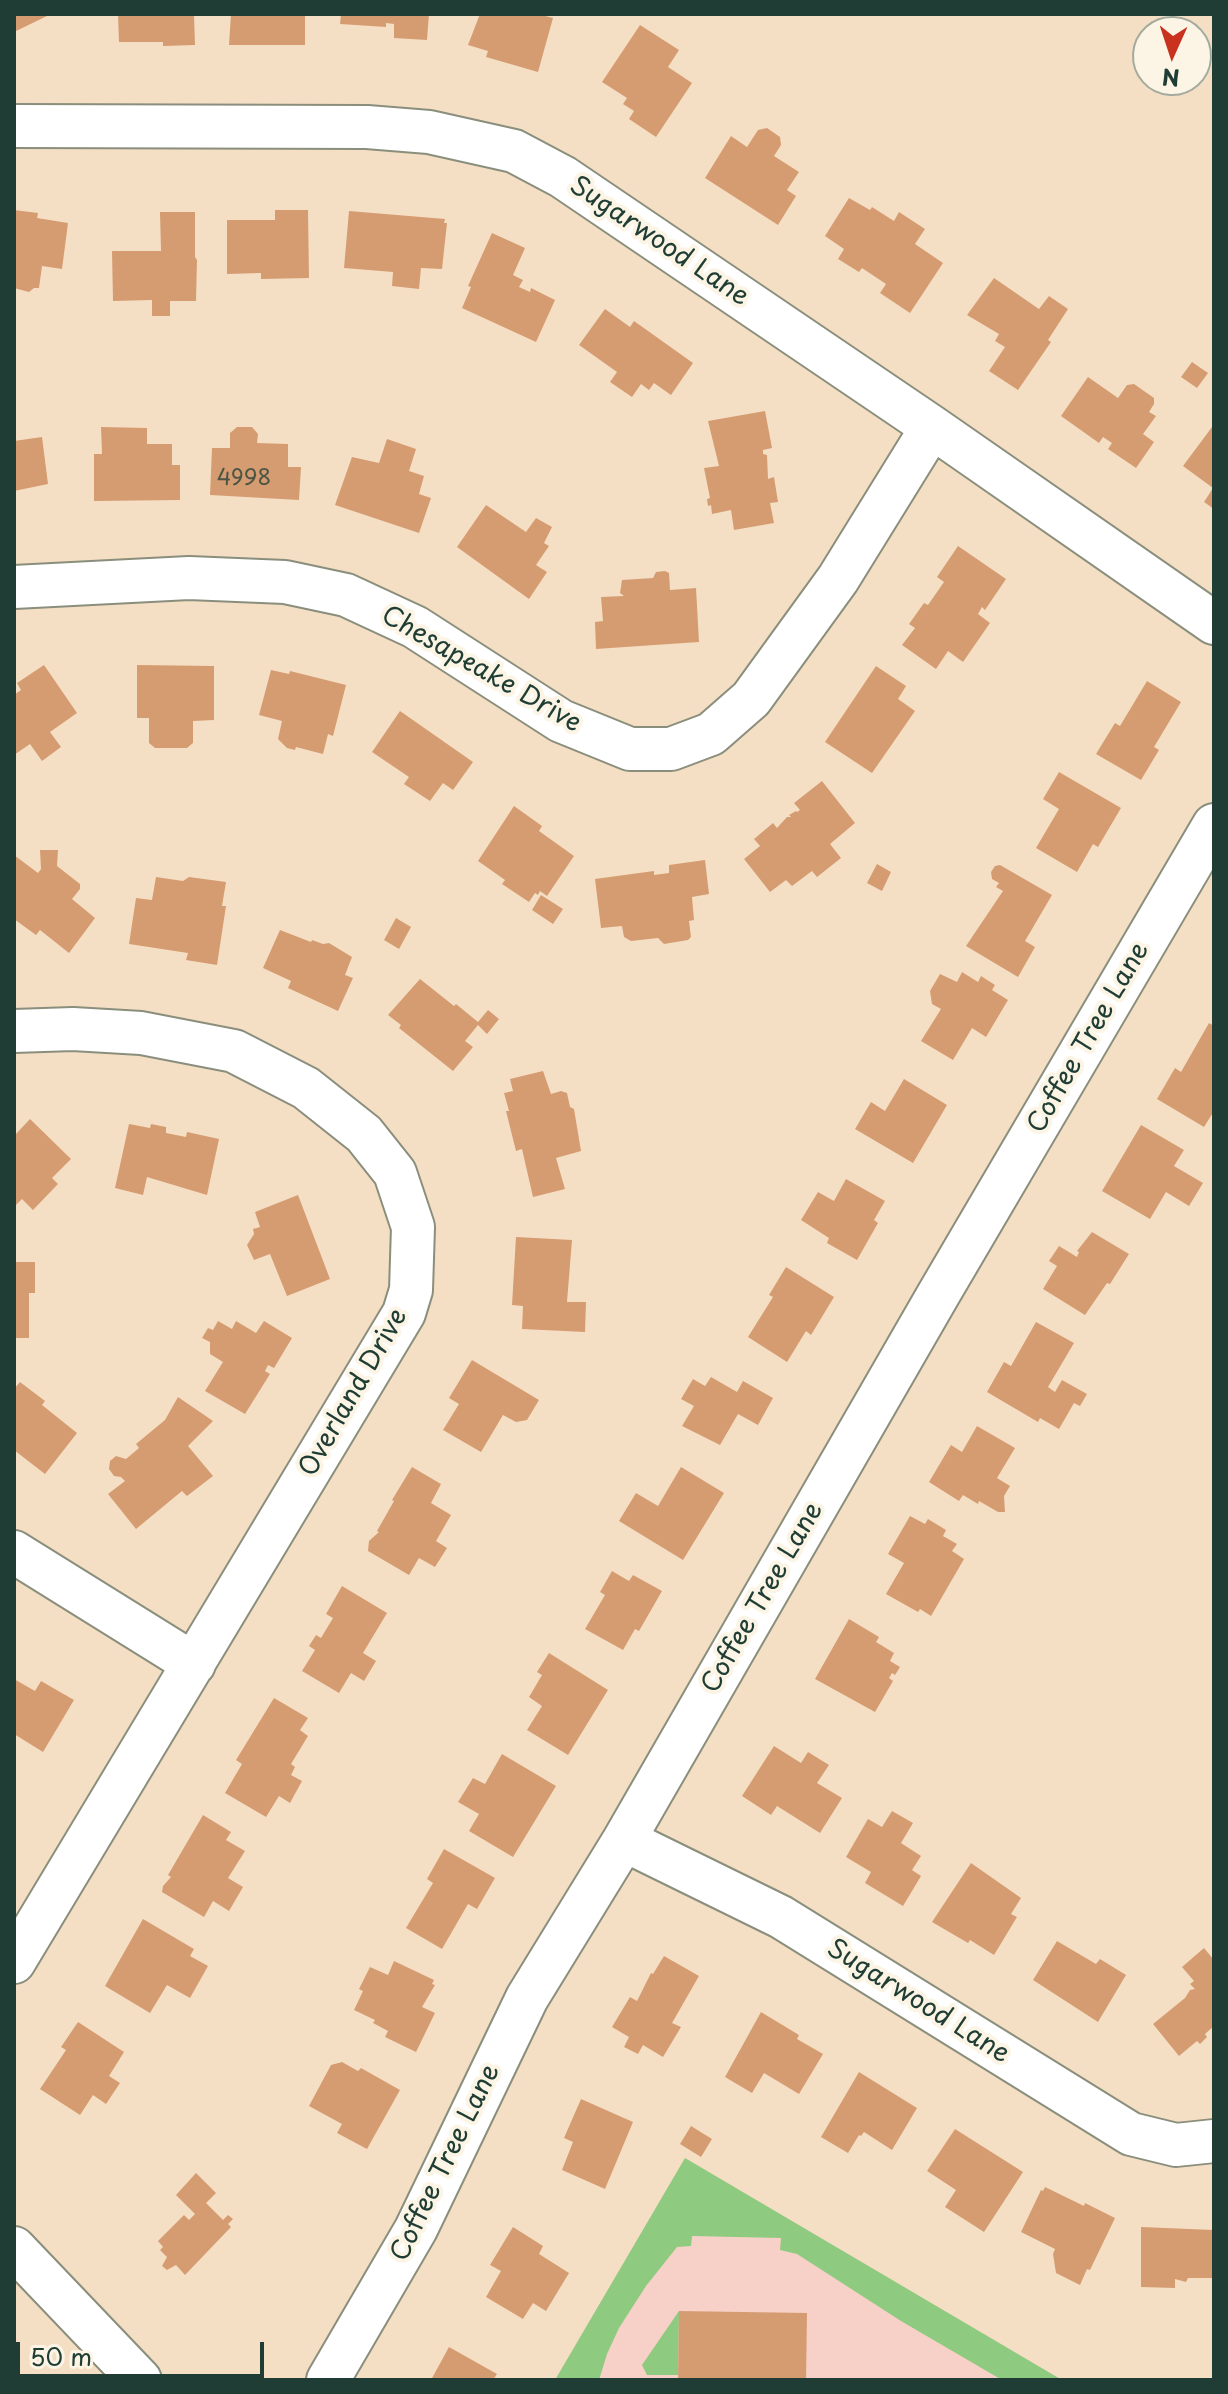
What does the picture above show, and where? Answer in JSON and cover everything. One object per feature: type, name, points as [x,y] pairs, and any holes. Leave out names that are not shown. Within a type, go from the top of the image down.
[{"type":"street","name":"Sugarwood Lane","points":[[14,126],[367,127],[429,132],[514,151],[563,177],[1214,623]]},
{"type":"street","name":"Chesapeake Drive","points":[[14,587],[189,578],[285,582],[346,595],[415,627],[561,721],[630,749],[671,749],[711,734],[751,699],[838,579],[932,427]]},
{"type":"street","name":"Coffee Tree Lane","points":[[328,2380],[416,2229],[527,1998],[624,1840],[938,1295],[1214,825]]},
{"type":"street","name":"Overland Drive","points":[[14,1031],[73,1029],[141,1033],[234,1051],[306,1088],[364,1134],[395,1173],[413,1227],[411,1290],[404,1313],[14,1962]]},
{"type":"street","points":[[14,1552],[194,1664]]},
{"type":"street","name":"Sugarwood Lane","points":[[624,1840],[781,1917],[1131,2134],[1176,2145],[1214,2141]]},
{"type":"street","points":[[14,2248],[140,2380]]},
{"type":"shaded area","points":[[685,2158],[1062,2380],[555,2380]]},
{"type":"green space","points":[[685,2158],[1062,2380],[1002,2380],[901,2321],[797,2254],[780,2250],[781,2238],[692,2236],[691,2246],[677,2247],[646,2286],[619,2328],[599,2380],[555,2380]]},
{"type":"green space","points":[[679,2311],[678,2375],[647,2375],[642,2365]]},
{"type":"building","points":[[14,14],[46,14],[47,16],[14,32]]},
{"type":"building","points":[[118,14],[194,14],[195,45],[119,42]]},
{"type":"building","points":[[231,14],[305,14],[305,45],[229,45]]},
{"type":"building","points":[[341,14],[429,14],[427,40],[394,38],[394,24],[386,23],[386,27],[340,24]]},
{"type":"building","points":[[480,14],[538,14],[553,18],[538,72],[486,57],[488,51],[468,45]]},
{"type":"building","points":[[640,25],[679,50],[668,67],[692,83],[656,137],[629,119],[634,111],[623,104],[627,98],[602,82]]},
{"type":"building","points":[[767,128],[780,137],[781,145],[774,156],[799,172],[787,190],[796,196],[778,225],[705,178],[731,136],[747,147],[758,130]]},
{"type":"building","points":[[849,198],[870,210],[872,207],[894,221],[899,212],[925,229],[915,244],[943,263],[910,313],[880,293],[886,284],[862,268],[859,272],[838,259],[844,249],[825,236]]},
{"type":"building","points":[[14,210],[38,213],[37,218],[68,223],[62,269],[42,266],[39,288],[29,292],[14,288]]},
{"type":"building","points":[[275,210],[308,210],[309,278],[261,279],[261,273],[227,274],[227,220],[275,220]]},
{"type":"building","points":[[349,211],[445,219],[442,269],[421,268],[419,289],[392,286],[393,272],[344,268]]},
{"type":"building","points":[[160,212],[195,212],[196,301],[170,301],[170,316],[152,316],[152,300],[113,301],[112,251],[161,251]]},
{"type":"building","points":[[492,233],[525,248],[513,275],[523,280],[519,287],[530,292],[531,288],[555,300],[536,342],[462,308],[471,287],[468,286]]},
{"type":"building","points":[[994,278],[1039,309],[1049,296],[1068,309],[1048,340],[1051,342],[1018,390],[989,371],[1005,347],[995,341],[999,334],[967,315]]},
{"type":"building","points":[[605,309],[630,327],[634,321],[693,363],[671,395],[654,383],[649,390],[641,384],[632,397],[610,382],[617,372],[579,345]]},
{"type":"building","points":[[1192,362],[1208,373],[1197,388],[1181,377]]},
{"type":"building","points":[[1088,377],[1118,398],[1127,385],[1134,384],[1154,398],[1149,412],[1156,416],[1143,434],[1154,442],[1136,468],[1108,449],[1112,443],[1103,437],[1099,443],[1061,416]]},
{"type":"building","points":[[765,411],[772,448],[763,450],[763,454],[767,455],[768,479],[774,477],[778,502],[770,503],[774,523],[734,530],[731,510],[712,514],[711,505],[708,506],[707,499],[710,498],[704,468],[719,466],[708,421]]},
{"type":"building","points":[[101,427],[147,428],[147,444],[172,444],[172,465],[180,465],[180,500],[94,501],[94,454],[102,454]]},
{"type":"building","points":[[237,427],[252,427],[258,434],[257,443],[288,444],[288,467],[301,467],[299,500],[210,495],[212,448],[230,448],[230,433]]},
{"type":"building","points":[[1212,427],[1214,509],[1204,502],[1213,488],[1183,466]]},
{"type":"building","points":[[42,437],[48,484],[14,491],[14,441]]},
{"type":"building","points":[[387,439],[416,449],[409,471],[424,476],[419,494],[431,498],[419,533],[335,505],[352,457],[379,463]]},
{"type":"building","points":[[486,505],[526,532],[536,518],[552,527],[544,543],[549,546],[536,565],[547,572],[529,599],[457,547]]},
{"type":"building","points":[[958,546],[1006,579],[985,610],[982,607],[978,614],[990,623],[963,662],[948,651],[936,669],[902,645],[915,628],[909,624],[924,603],[928,605],[944,582],[937,577]]},
{"type":"building","points":[[656,572],[669,573],[670,590],[696,588],[699,642],[596,649],[595,622],[603,621],[601,597],[624,596],[620,593],[622,580],[653,578]]},
{"type":"building","points":[[44,665],[77,713],[50,732],[61,747],[42,761],[30,744],[14,755],[14,695],[21,690],[17,683]]},
{"type":"building","points":[[137,665],[214,666],[214,720],[193,721],[193,743],[187,748],[155,748],[149,743],[149,718],[137,718]]},
{"type":"building","points":[[876,666],[906,686],[898,699],[915,711],[872,773],[825,742]]},
{"type":"building","points":[[271,670],[289,674],[290,671],[346,685],[333,736],[328,734],[323,754],[296,747],[295,750],[287,748],[278,739],[282,721],[259,715]]},
{"type":"building","points":[[1147,681],[1181,702],[1154,747],[1159,750],[1141,780],[1096,754],[1115,723],[1120,726]]},
{"type":"building","points":[[400,711],[473,762],[453,790],[443,783],[430,801],[404,784],[409,777],[372,752]]},
{"type":"building","points":[[1059,772],[1121,808],[1098,847],[1093,844],[1077,872],[1036,848],[1059,809],[1043,799]]},
{"type":"building","points":[[822,781],[855,823],[830,844],[841,858],[817,877],[812,871],[792,886],[786,880],[770,892],[744,859],[760,846],[754,839],[773,823],[777,828],[787,817],[791,817],[789,815],[800,810],[794,803]]},
{"type":"building","points":[[514,806],[542,826],[539,831],[574,856],[547,896],[540,891],[529,902],[502,884],[505,880],[478,861]]},
{"type":"building","points":[[40,850],[58,850],[57,866],[80,884],[72,899],[95,918],[69,953],[40,930],[36,935],[14,919],[14,855],[38,873],[41,869]]},
{"type":"building","points":[[705,860],[709,894],[692,897],[694,920],[689,921],[691,937],[688,940],[664,944],[658,938],[631,941],[624,937],[622,926],[601,928],[595,879],[654,871],[654,875],[669,873],[669,865]]},
{"type":"building","points":[[877,864],[891,872],[882,891],[867,883]]},
{"type":"building","points":[[1000,865],[1052,895],[1025,941],[1035,947],[1018,977],[966,946],[1003,891],[996,887],[999,883],[992,879],[991,872]]},
{"type":"building","points":[[156,877],[226,882],[222,906],[226,906],[217,965],[186,960],[188,953],[129,944],[136,898],[152,900]]},
{"type":"building","points":[[541,895],[563,909],[553,924],[532,910]]},
{"type":"building","points":[[396,918],[411,927],[399,949],[384,940]]},
{"type":"building","points":[[280,930],[311,942],[329,943],[352,957],[345,975],[353,978],[338,1011],[288,988],[291,981],[263,968]]},
{"type":"building","points":[[962,972],[978,982],[981,976],[995,985],[992,990],[1008,1000],[986,1037],[972,1028],[953,1060],[921,1041],[941,1009],[932,1004],[930,991],[940,974],[957,982]]},
{"type":"building","points":[[420,979],[478,1022],[488,1010],[499,1019],[487,1034],[478,1025],[465,1041],[473,1047],[453,1071],[399,1028],[401,1025],[388,1015]]},
{"type":"building","points":[[1209,1023],[1214,1026],[1214,1111],[1204,1127],[1157,1099],[1175,1068],[1181,1072]]},
{"type":"building","points":[[543,1071],[551,1094],[567,1093],[570,1107],[574,1109],[581,1151],[556,1158],[565,1189],[533,1197],[522,1149],[516,1151],[504,1093],[513,1091],[510,1079]]},
{"type":"building","points":[[904,1079],[947,1105],[913,1163],[855,1129],[871,1102],[885,1111]]},
{"type":"building","points":[[30,1119],[71,1159],[52,1178],[58,1184],[33,1210],[22,1199],[14,1207],[14,1136]]},
{"type":"building","points":[[129,1124],[150,1128],[151,1124],[166,1127],[166,1133],[186,1137],[187,1132],[219,1139],[207,1195],[147,1177],[143,1195],[115,1188]]},
{"type":"building","points":[[1141,1125],[1184,1150],[1174,1166],[1203,1183],[1189,1206],[1166,1192],[1150,1219],[1102,1191]]},
{"type":"building","points":[[846,1179],[885,1201],[874,1220],[878,1223],[857,1260],[827,1243],[829,1238],[801,1220],[818,1192],[834,1201]]},
{"type":"building","points":[[298,1195],[330,1279],[287,1296],[270,1254],[254,1260],[247,1245],[254,1234],[253,1229],[260,1227],[255,1212]]},
{"type":"building","points":[[1092,1232],[1129,1254],[1085,1315],[1043,1289],[1057,1266],[1049,1261],[1059,1246],[1077,1257],[1077,1251]]},
{"type":"building","points":[[516,1237],[572,1240],[567,1302],[586,1302],[585,1332],[522,1329],[523,1306],[512,1305]]},
{"type":"building","points":[[14,1262],[35,1262],[35,1293],[29,1293],[29,1338],[14,1338]]},
{"type":"building","points":[[786,1267],[834,1297],[811,1335],[806,1331],[787,1362],[748,1337],[773,1297],[769,1295]]},
{"type":"building","points":[[218,1321],[232,1329],[236,1321],[256,1333],[264,1321],[292,1338],[274,1368],[268,1365],[265,1371],[270,1374],[245,1414],[205,1391],[223,1362],[210,1354],[210,1342],[202,1338],[208,1328],[213,1330]]},
{"type":"building","points":[[1036,1322],[1074,1343],[1048,1387],[1055,1392],[1062,1380],[1087,1394],[1080,1406],[1074,1403],[1059,1429],[1040,1418],[1038,1422],[987,1392],[1004,1362],[1011,1366]]},
{"type":"building","points":[[472,1360],[539,1400],[527,1420],[516,1422],[503,1415],[481,1452],[443,1430],[459,1404],[449,1398]]},
{"type":"building","points":[[711,1377],[737,1392],[743,1381],[773,1398],[758,1425],[738,1414],[720,1445],[682,1426],[694,1406],[681,1399],[693,1379],[705,1386]]},
{"type":"building","points":[[20,1382],[45,1401],[42,1405],[77,1433],[45,1474],[14,1450],[14,1389]]},
{"type":"building","points":[[178,1397],[213,1421],[188,1446],[213,1476],[187,1496],[182,1491],[136,1529],[108,1494],[125,1481],[114,1476],[109,1469],[110,1461],[116,1456],[126,1459],[139,1448],[136,1444],[165,1420]]},
{"type":"building","points":[[977,1426],[1015,1448],[997,1478],[1010,1486],[1004,1496],[1005,1512],[998,1512],[979,1501],[978,1504],[963,1495],[959,1501],[929,1482],[951,1445],[962,1452]]},
{"type":"building","points":[[412,1467],[441,1484],[431,1503],[451,1515],[436,1541],[447,1548],[435,1567],[419,1558],[409,1575],[368,1551],[369,1541],[379,1532],[392,1500]]},
{"type":"building","points":[[681,1467],[724,1493],[683,1560],[619,1521],[636,1493],[658,1506]]},
{"type":"building","points":[[910,1516],[925,1524],[928,1519],[946,1530],[943,1536],[957,1544],[952,1551],[964,1559],[931,1616],[886,1594],[904,1563],[888,1554]]},
{"type":"building","points":[[612,1571],[629,1581],[633,1575],[662,1591],[639,1631],[635,1629],[623,1650],[585,1629],[605,1595],[600,1592]]},
{"type":"building","points":[[342,1586],[387,1613],[363,1653],[376,1661],[364,1681],[351,1673],[339,1693],[302,1671],[315,1650],[309,1646],[316,1635],[321,1638],[333,1618],[326,1614]]},
{"type":"building","points":[[849,1619],[879,1637],[876,1642],[894,1653],[890,1661],[900,1667],[889,1678],[893,1681],[875,1712],[815,1679]]},
{"type":"building","points":[[549,1653],[608,1690],[568,1755],[527,1730],[542,1706],[529,1697],[542,1675],[537,1672]]},
{"type":"building","points":[[14,1679],[35,1691],[41,1681],[74,1700],[43,1752],[14,1734]]},
{"type":"building","points":[[274,1698],[308,1718],[300,1730],[308,1736],[291,1764],[295,1767],[291,1775],[302,1781],[290,1803],[279,1796],[266,1817],[225,1793],[242,1764],[236,1760]]},
{"type":"building","points":[[774,1746],[801,1763],[808,1752],[829,1765],[817,1783],[842,1798],[820,1833],[777,1806],[771,1815],[742,1796]]},
{"type":"building","points":[[502,1754],[556,1786],[513,1857],[469,1831],[479,1814],[458,1802],[473,1778],[485,1784]]},
{"type":"building","points":[[892,1811],[913,1823],[901,1843],[921,1856],[912,1870],[921,1876],[903,1906],[865,1883],[871,1872],[846,1857],[868,1819],[882,1827]]},
{"type":"building","points":[[203,1815],[231,1832],[226,1840],[245,1851],[228,1878],[243,1887],[229,1911],[213,1901],[204,1917],[162,1892],[171,1877],[168,1875]]},
{"type":"building","points":[[444,1849],[495,1878],[477,1909],[468,1904],[442,1949],[406,1928],[433,1883],[427,1879]]},
{"type":"building","points":[[971,1863],[1021,1898],[1011,1914],[1017,1917],[994,1955],[932,1922]]},
{"type":"building","points":[[143,1919],[194,1949],[190,1956],[208,1966],[190,1998],[167,1985],[150,2013],[105,1986]]},
{"type":"building","points":[[1057,1941],[1096,1964],[1100,1959],[1126,1975],[1098,2022],[1033,1980]]},
{"type":"building","points":[[1204,1948],[1214,1960],[1214,2026],[1200,2044],[1197,2041],[1179,2056],[1153,2024],[1185,1998],[1190,1990],[1195,1989],[1190,1984],[1194,1981],[1182,1967]]},
{"type":"building","points":[[664,1956],[699,1976],[672,2023],[681,2027],[663,2057],[643,2045],[638,2054],[624,2047],[629,2037],[612,2027],[630,1997],[637,2001],[651,1973]]},
{"type":"building","points":[[394,1961],[434,1980],[432,1984],[435,1985],[422,2007],[435,2013],[416,2052],[385,2037],[388,2031],[373,2023],[375,2020],[354,2010],[363,1991],[359,1989],[370,1967],[388,1975]]},
{"type":"building","points":[[761,2012],[823,2054],[799,2094],[764,2073],[752,2093],[725,2077]]},
{"type":"building","points":[[78,2022],[124,2052],[109,2076],[120,2083],[106,2104],[93,2095],[80,2115],[40,2089],[66,2050],[61,2047]]},
{"type":"building","points":[[342,2062],[358,2071],[361,2068],[400,2090],[367,2149],[337,2133],[342,2124],[309,2106],[331,2065]]},
{"type":"building","points":[[859,2072],[917,2108],[892,2150],[864,2132],[848,2153],[821,2137]]},
{"type":"building","points":[[581,2099],[633,2122],[605,2189],[562,2170],[573,2142],[564,2138]]},
{"type":"building","points":[[691,2126],[712,2139],[701,2157],[680,2144]]},
{"type":"building","points":[[955,2129],[1023,2172],[984,2232],[945,2207],[956,2190],[927,2171]]},
{"type":"building","points":[[196,2173],[216,2193],[206,2203],[223,2220],[228,2215],[233,2219],[228,2224],[231,2227],[185,2275],[176,2265],[167,2270],[162,2266],[167,2257],[160,2250],[163,2247],[158,2241],[184,2215],[189,2220],[195,2214],[176,2195]]},
{"type":"building","points":[[1045,2187],[1115,2218],[1080,2285],[1056,2273],[1055,2249],[1021,2232]]},
{"type":"building","points":[[513,2227],[543,2246],[539,2254],[569,2273],[546,2311],[533,2303],[523,2319],[486,2297],[501,2271],[490,2265]]},
{"type":"building","points":[[1141,2227],[1214,2230],[1214,2278],[1188,2278],[1186,2282],[1175,2279],[1175,2288],[1141,2287]]},
{"type":"building","points":[[679,2311],[807,2313],[806,2380],[678,2380]]},
{"type":"building","points":[[449,2347],[497,2374],[493,2380],[431,2380]]}]
